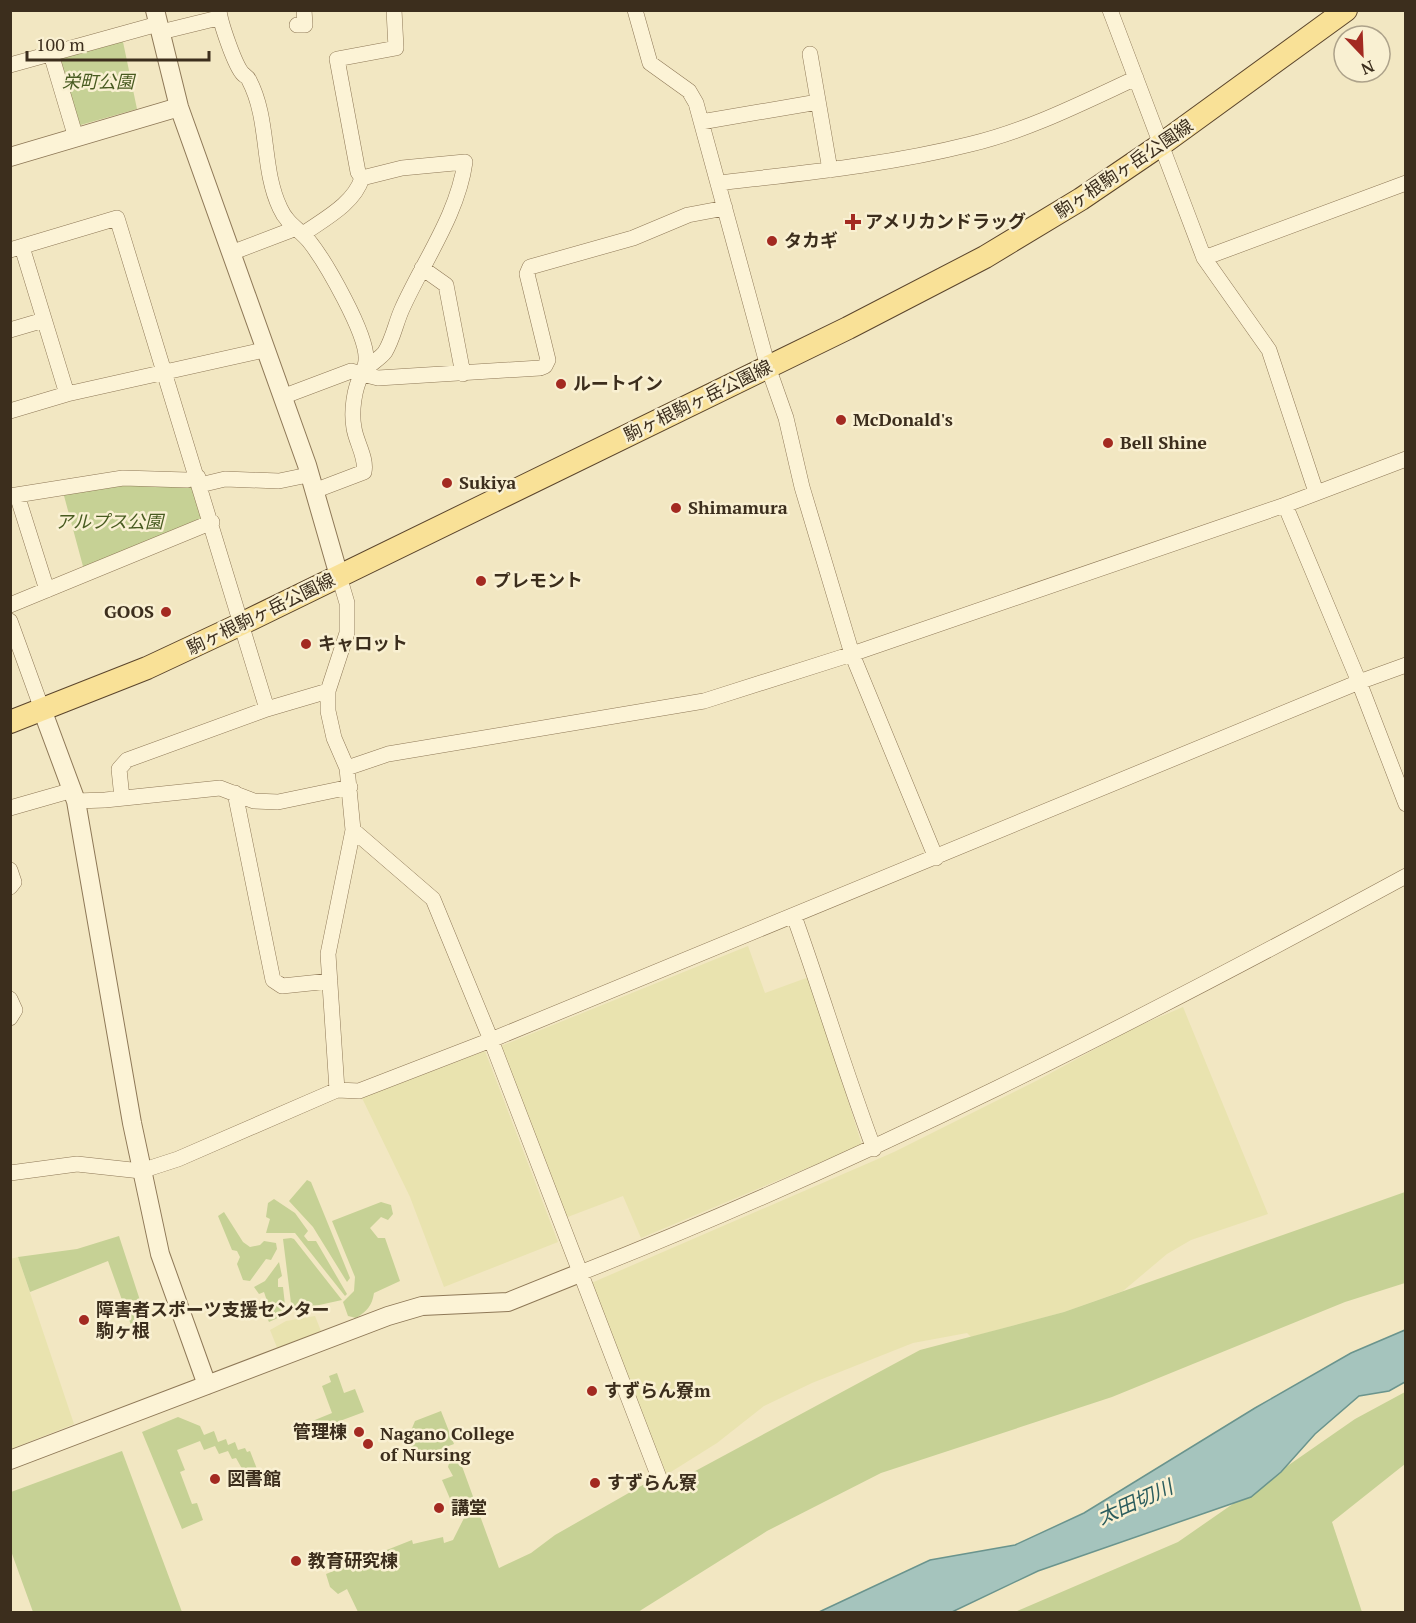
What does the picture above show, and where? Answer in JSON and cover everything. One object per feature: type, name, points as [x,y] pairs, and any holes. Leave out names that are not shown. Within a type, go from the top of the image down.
[{"type":"main road","name":"駒ヶ根駒ヶ岳公園線","points":[[10,722],[43,711],[147,668],[241,624],[768,367],[994,251],[1081,199],[1159,146],[1346,10]]},
{"type":"street","points":[[297,26],[305,25],[304,10]]},
{"type":"street","points":[[362,178],[358,172],[337,59],[396,48],[394,10]]},
{"type":"street","points":[[635,10],[650,63],[689,91],[701,122],[768,367],[786,418],[802,487],[852,654],[936,858]]},
{"type":"street","points":[[1110,10],[1159,146],[1204,258],[1269,350],[1316,492]]},
{"type":"street","points":[[10,65],[158,22],[214,19],[219,16],[243,74],[248,77],[255,94],[275,194],[298,232],[326,263],[359,335],[367,359],[354,400],[354,428],[365,465],[364,472],[311,483],[123,478],[14,496],[47,590]]},
{"type":"street","points":[[158,22],[179,107],[307,465],[347,603],[347,633],[328,691],[328,711],[334,738],[347,768],[353,830],[328,954],[337,1090]]},
{"type":"street","points":[[51,54],[76,138]]},
{"type":"street","points":[[810,54],[830,170]]},
{"type":"street","points":[[718,183],[880,164],[972,144],[1043,121],[1136,78]]},
{"type":"street","points":[[701,122],[818,102]]},
{"type":"street","points":[[10,157],[179,107]]},
{"type":"street","points":[[231,253],[298,232],[334,212],[354,193],[362,178],[402,168],[465,162],[463,178],[452,207],[385,352],[362,373]]},
{"type":"street","points":[[1204,258],[1406,183]]},
{"type":"street","points":[[282,397],[351,371],[378,378],[463,374],[545,366],[548,360],[526,274],[530,267],[633,238],[688,215],[725,208]]},
{"type":"street","points":[[66,394],[44,320],[16,248],[117,218],[212,522],[267,709]]},
{"type":"street","points":[[422,268],[446,285],[463,374]]},
{"type":"street","points":[[10,330],[44,320]]},
{"type":"street","points":[[10,411],[66,394],[264,350]]},
{"type":"street","points":[[347,768],[388,754],[704,701],[852,654],[1285,504],[1406,459]]},
{"type":"street","points":[[1285,504],[1359,682],[1406,804]]},
{"type":"street","points":[[10,605],[212,522]]},
{"type":"street","points":[[10,621],[75,795],[141,1171],[160,1254],[207,1385]]},
{"type":"street","points":[[10,1173],[77,1164],[141,1171],[178,1159],[337,1090],[359,1091],[491,1040],[1359,682],[1406,665]]},
{"type":"street","points":[[122,798],[119,769],[127,760],[267,709],[328,691]]},
{"type":"street","points":[[10,808],[75,795],[122,798],[220,788],[254,801],[278,802],[350,787]]},
{"type":"street","points":[[235,793],[273,980],[282,986],[330,981]]},
{"type":"street","points":[[353,830],[433,899],[491,1040],[660,1480]]},
{"type":"street","points":[[10,870],[14,882],[10,887]]},
{"type":"street","points":[[10,1460],[388,1316],[422,1306],[508,1302],[697,1227],[874,1149],[1035,1071],[1274,948],[1406,876]]},
{"type":"street","points":[[794,916],[823,998],[848,1082],[874,1149]]},
{"type":"street","points":[[10,999],[15,1010],[10,1018]]},
{"type":"shaded area","points":[[748,946],[765,993],[809,977],[862,1145],[641,1238],[623,1196],[565,1218],[501,1046]]},
{"type":"shaded area","points":[[1183,1007],[1268,1214],[1191,1240],[1167,1254],[1123,1291],[1064,1312],[971,1337],[967,1333],[913,1343],[812,1383],[764,1406],[717,1443],[666,1475],[589,1284],[894,1152],[1038,1080],[1134,1028]]},
{"type":"shaded area","points":[[485,1051],[558,1242],[444,1287],[410,1197],[362,1098]]},
{"type":"shaded area","points":[[18,1257],[74,1424],[11,1449],[10,1259]]},
{"type":"shaded area","points":[[315,1316],[321,1331],[278,1350],[270,1330],[286,1321]]},
{"type":"green space","name":"栄町公園","points":[[122,37],[137,109],[77,126],[58,61],[62,55]]},
{"type":"green space","name":"アルプス公園","points":[[123,484],[190,484],[195,488],[203,517],[198,523],[84,570],[63,492]]},
{"type":"green space","points":[[307,1180],[311,1182],[350,1278],[347,1282],[313,1227],[289,1201]]},
{"type":"green space","points":[[1405,1192],[1405,1283],[1345,1302],[1112,1397],[881,1473],[767,1531],[638,1612],[358,1612],[347,1589],[338,1594],[330,1587],[326,1574],[412,1540],[413,1544],[443,1537],[444,1543],[453,1540],[466,1514],[460,1498],[451,1501],[442,1480],[453,1476],[448,1467],[450,1460],[459,1458],[499,1568],[531,1553],[555,1535],[648,1482],[662,1487],[686,1476],[920,1350],[1064,1312]]},
{"type":"green space","points":[[274,1199],[295,1213],[308,1231],[304,1236],[308,1241],[316,1241],[347,1294],[345,1296],[295,1233],[266,1233],[270,1219],[266,1217],[268,1203]]},
{"type":"green space","points":[[381,1202],[391,1205],[393,1214],[388,1220],[381,1217],[370,1228],[378,1238],[385,1238],[400,1281],[374,1293],[370,1305],[356,1318],[348,1316],[343,1302],[354,1291],[355,1277],[332,1221]]},
{"type":"green space","points":[[224,1212],[243,1242],[250,1247],[260,1245],[264,1241],[276,1243],[277,1249],[271,1260],[266,1259],[250,1281],[243,1280],[237,1264],[240,1257],[237,1251],[232,1250],[218,1216]]},
{"type":"green space","points":[[119,1236],[150,1331],[136,1339],[108,1261],[30,1292],[18,1257],[77,1249]]},
{"type":"green space","points":[[291,1238],[342,1300],[292,1311],[283,1239]]},
{"type":"green space","points":[[279,1262],[282,1276],[278,1279],[278,1287],[283,1287],[286,1314],[269,1322],[265,1313],[268,1304],[264,1292],[259,1294],[254,1287],[265,1281]]},
{"type":"green space","points":[[337,1373],[344,1393],[355,1389],[364,1412],[313,1431],[310,1422],[332,1413],[322,1386],[331,1382],[329,1376]]},
{"type":"green space","points":[[1405,1392],[1405,1464],[1332,1522],[1362,1612],[1015,1612],[1178,1542],[1355,1419]]},
{"type":"green space","points":[[441,1411],[454,1444],[421,1456],[413,1452],[408,1438],[415,1421]]},
{"type":"green space","points":[[178,1417],[200,1426],[204,1435],[214,1431],[218,1442],[226,1439],[228,1445],[235,1442],[238,1450],[245,1448],[247,1452],[250,1451],[257,1469],[245,1474],[236,1458],[232,1459],[228,1451],[219,1454],[215,1446],[204,1450],[200,1441],[177,1450],[185,1470],[180,1472],[192,1504],[197,1503],[203,1520],[182,1529],[142,1432]]},
{"type":"green space","points":[[122,1451],[182,1612],[33,1612],[11,1551],[11,1492]]},
{"type":"water","name":"太田切川","points":[[1405,1330],[1405,1382],[1389,1391],[1359,1396],[1315,1434],[1281,1472],[1251,1497],[1038,1571],[952,1612],[819,1612],[930,1560],[1015,1545],[1084,1513],[1255,1408],[1351,1353]]},
{"type":"place","name":"アメリカンドラッグ","points":[[853,222]]},
{"type":"place","name":"タカギ","points":[[772,241]]},
{"type":"place","name":"ルートイン","points":[[561,384]]},
{"type":"place","name":"McDonald's","points":[[841,420]]},
{"type":"place","name":"Bell Shine","points":[[1108,443]]},
{"type":"place","name":"Sukiya","points":[[447,483]]},
{"type":"place","name":"Shimamura","points":[[676,508]]},
{"type":"place","name":"プレモント","points":[[481,581]]},
{"type":"place","name":"GOOS","points":[[166,612]]},
{"type":"place","name":"キャロット","points":[[306,644]]},
{"type":"place","name":"障害者スポーツ支援センター 駒ヶ根","points":[[84,1320]]},
{"type":"place","name":"すずらん寮m","points":[[592,1391]]},
{"type":"place","name":"管理棟","points":[[359,1432]]},
{"type":"place","name":"Nagano College of Nursing","points":[[368,1444]]},
{"type":"place","name":"図書館","points":[[215,1479]]},
{"type":"place","name":"すずらん寮","points":[[595,1483]]},
{"type":"place","name":"講堂","points":[[439,1508]]},
{"type":"place","name":"教育研究棟","points":[[296,1561]]}]
